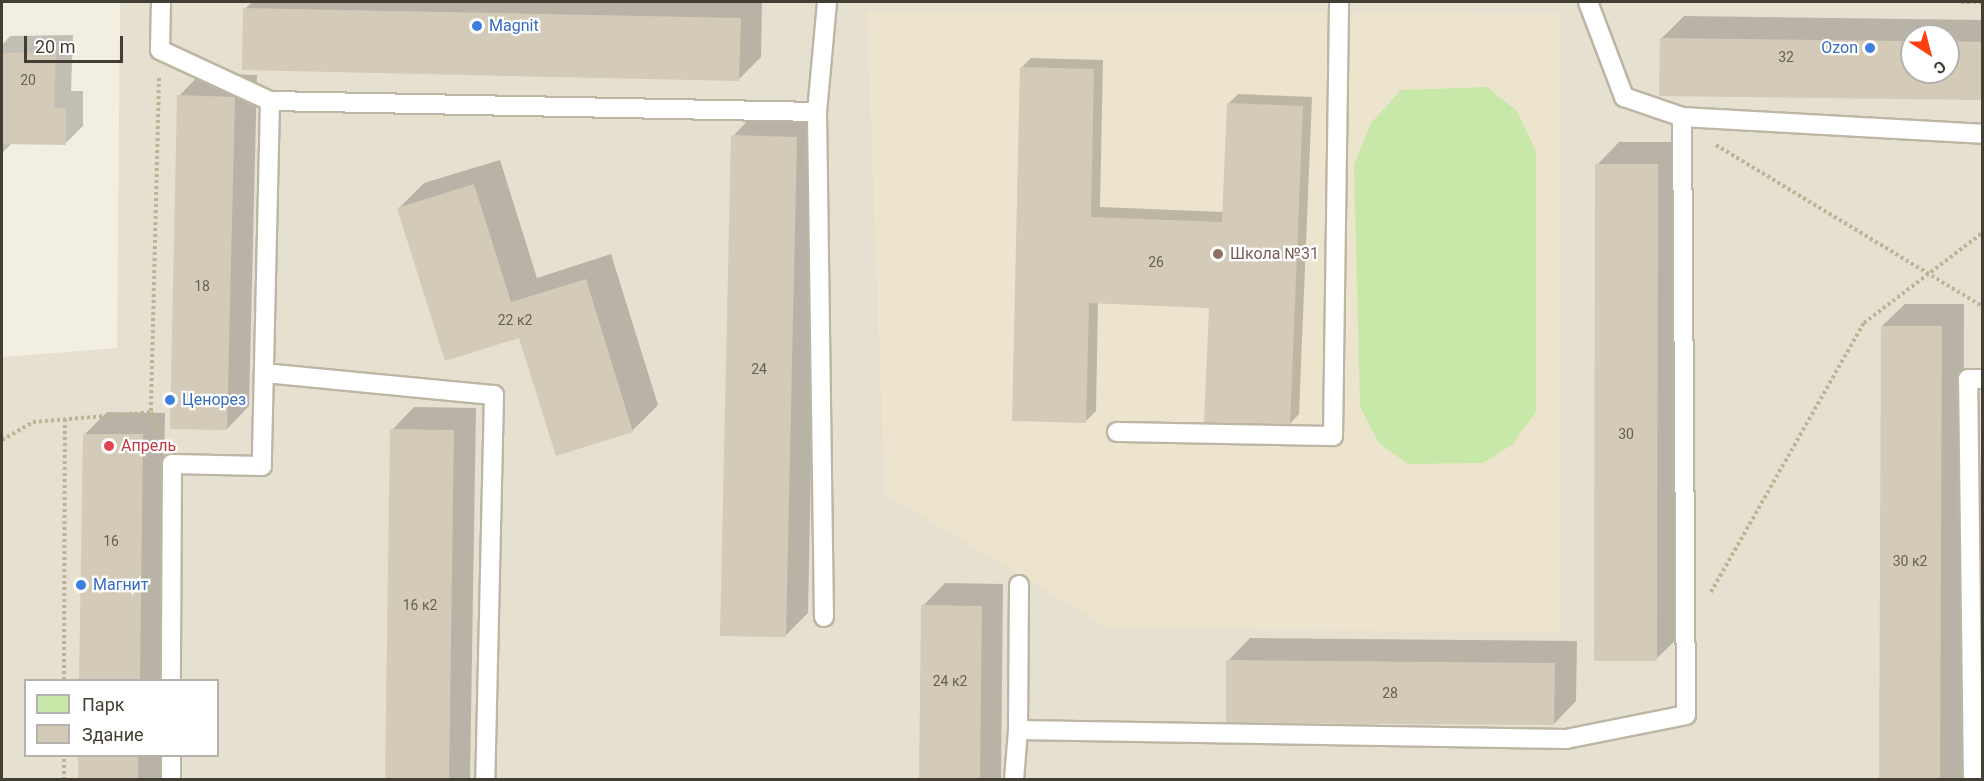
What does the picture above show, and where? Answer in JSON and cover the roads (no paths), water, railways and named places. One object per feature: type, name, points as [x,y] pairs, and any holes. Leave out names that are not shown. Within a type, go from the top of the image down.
[{"type":"lane","points":[[161,2],[160,50],[270,101],[817,112]]},
{"type":"lane","points":[[824,617],[817,112],[826,2]]},
{"type":"lane","points":[[1117,432],[1333,436],[1339,2]]},
{"type":"lane","points":[[1588,2],[1624,97],[1682,117],[1983,134]]},
{"type":"lane","points":[[171,679],[172,464],[262,466],[270,101]]},
{"type":"lane","points":[[1018,730],[1566,739],[1686,716],[1682,117]]},
{"type":"lane","points":[[264,373],[494,395],[485,780]]},
{"type":"lane","points":[[1974,780],[1968,380],[1983,379]]},
{"type":"lane","points":[[1014,780],[1018,730],[1019,585]]},
{"type":"lane","points":[[171,757],[171,780]]},
{"type":"place","name":"Magnit","points":[[477,26]]},
{"type":"place","name":"Ozon","points":[[1870,48]]},
{"type":"place","name":"Школа №31","points":[[1218,254]]},
{"type":"place","name":"Ценорез","points":[[170,400]]},
{"type":"place","name":"Апрель","points":[[109,446]]},
{"type":"place","name":"Магнит","points":[[81,585]]}]
